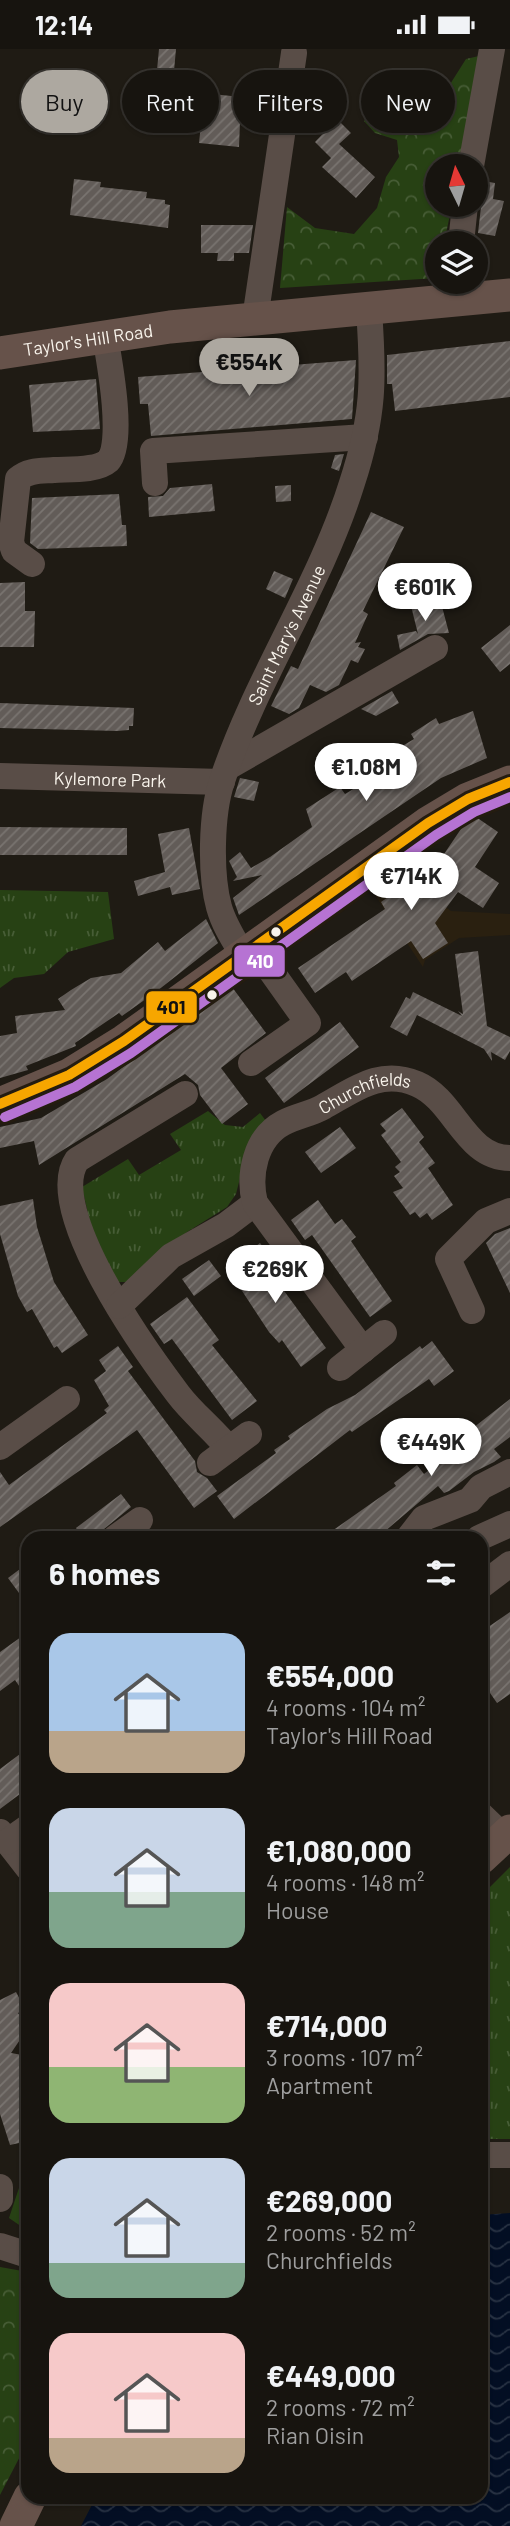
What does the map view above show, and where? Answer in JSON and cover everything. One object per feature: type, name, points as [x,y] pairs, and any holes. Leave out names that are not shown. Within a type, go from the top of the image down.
[{"type":"main road","name":"Taylor's Hill Road","points":[[0,353],[105,336],[255,319],[369,310],[445,294]]},
{"type":"main road","name":"Taylor's Hill Road","points":[[488,294],[510,295]]},
{"type":"main road","points":[[0,1104],[69,1075],[124,1041],[428,823],[468,799],[510,782]]},
{"type":"main road","points":[[16,2526],[27,2504]]},
{"type":"street","points":[[473,154],[492,49]]},
{"type":"street","points":[[255,319],[294,53]]},
{"type":"street","name":"Saint Mary's Avenue","points":[[249,951],[228,929],[216,886],[214,848],[225,775],[352,485],[365,437],[373,382],[369,310]]},
{"type":"street","points":[[32,564],[14,551],[10,542],[18,479],[31,472],[96,466],[108,461],[112,453],[115,434],[112,373],[105,336]]},
{"type":"street","points":[[155,483],[153,451],[365,437]]},
{"type":"street","points":[[225,775],[435,648]]},
{"type":"street","name":"Kylemore Park","points":[[0,776],[225,775]]},
{"type":"street","points":[[249,951],[307,1023],[251,1063]]},
{"type":"street","name":"Churchfields","points":[[255,1203],[250,1182],[253,1167],[271,1133],[282,1123],[319,1110],[376,1079],[401,1078],[423,1086],[442,1102],[478,1147],[488,1154],[510,1158]]},
{"type":"street","points":[[185,1094],[77,1160],[72,1167],[71,1198],[77,1222],[100,1276],[178,1395],[229,1449]]},
{"type":"street","points":[[119,1306],[171,1257],[226,1225],[255,1203],[362,1350]]},
{"type":"street","points":[[472,1311],[448,1259],[486,1220],[510,1211]]},
{"type":"street","points":[[340,1368],[384,1333]]},
{"type":"street","points":[[0,1447],[28,1413],[67,1399]]},
{"type":"street","points":[[414,1531],[424,1518],[470,1500],[481,1487],[510,1472]]},
{"type":"street","points":[[125,1531],[140,1520]]},
{"type":"street","points":[[488,1534],[510,1524]]},
{"type":"street","points":[[488,1581],[510,1564]]},
{"type":"street","points":[[12,1834],[21,1853]]},
{"type":"street","points":[[488,2155],[510,2155]]},
{"type":"street","points":[[0,2187],[0,2199]]},
{"type":"street","points":[[0,2246],[21,2253]]},
{"type":"shaded area","points":[[396,870],[451,911],[510,914],[510,935],[459,938],[425,960],[423,967],[371,889]]},
{"type":"green space","points":[[479,56],[461,154],[425,154],[425,217],[449,217],[447,231],[425,231],[425,279],[280,288],[287,207],[315,228],[354,234],[377,208],[386,177],[399,157],[397,140],[375,133],[455,133],[455,76],[466,59]]},
{"type":"green space","points":[[0,890],[108,892],[114,939],[68,952],[44,974],[14,978],[0,988]]},
{"type":"green space","points":[[208,1111],[225,1125],[243,1127],[260,1113],[269,1125],[246,1154],[236,1194],[227,1207],[187,1232],[128,1282],[118,1282],[93,1236],[82,1187],[128,1159],[139,1175],[181,1150],[170,1134]]},
{"type":"green space","points":[[510,1867],[510,2139],[488,2139],[488,1889]]},
{"type":"green space","points":[[21,2188],[21,2226],[9,2218]]},
{"type":"green space","points":[[0,2267],[21,2271],[21,2454],[0,2495]]},
{"type":"water","points":[[510,2213],[510,2526],[81,2526],[92,2504],[488,2504],[488,2215]]},
{"type":"building","points":[[159,49],[176,49],[174,70],[157,70]]},
{"type":"building","points":[[219,95],[233,96],[233,133],[240,133],[239,147],[199,143],[200,133],[219,133]]},
{"type":"building","points":[[347,129],[351,133],[339,144],[375,177],[356,198],[322,167],[331,158],[315,142],[324,133],[347,133]]},
{"type":"building","points":[[74,179],[101,182],[100,187],[147,192],[146,198],[165,200],[165,204],[170,205],[168,228],[70,215]]},
{"type":"building","points":[[488,182],[495,183],[493,199],[504,201],[495,236],[488,235],[488,231],[478,231],[480,217],[488,217]]},
{"type":"building","points":[[201,225],[253,225],[249,253],[234,253],[234,261],[217,261],[218,253],[201,253]]},
{"type":"building","points":[[510,341],[510,397],[395,411],[392,384],[387,384],[387,355]]},
{"type":"building","points":[[356,360],[352,419],[151,436],[148,404],[140,404],[138,377]]},
{"type":"building","points":[[96,379],[100,429],[33,432],[29,385]]},
{"type":"building","points":[[344,454],[339,471],[331,468],[335,455]]},
{"type":"building","points":[[212,484],[215,511],[149,517],[148,497],[163,496],[170,488]]},
{"type":"building","points":[[291,485],[291,501],[276,502],[275,486]]},
{"type":"building","points":[[119,494],[122,525],[126,525],[127,546],[38,549],[30,543],[32,498]]},
{"type":"building","points":[[371,512],[404,527],[363,611],[368,614],[355,643],[361,642],[358,647],[365,649],[358,663],[351,660],[339,685],[326,692],[310,685],[299,708],[289,714],[271,706],[291,666],[298,669]]},
{"type":"building","points":[[274,571],[293,579],[285,598],[266,589]]},
{"type":"building","points":[[25,582],[25,611],[35,611],[34,647],[0,647],[0,583]]},
{"type":"building","points":[[440,599],[449,633],[428,634],[400,650],[397,635],[416,631],[418,634],[411,606]]},
{"type":"building","points":[[510,625],[510,664],[500,672],[481,648]]},
{"type":"building","points":[[392,691],[399,703],[376,716],[361,709]]},
{"type":"building","points":[[0,703],[134,708],[133,726],[129,726],[129,730],[117,731],[0,728]]},
{"type":"building","points":[[473,711],[487,758],[441,778],[239,915],[233,898],[262,875],[233,881],[237,877],[229,861],[240,852],[251,868],[270,857],[312,827],[306,809],[340,787],[345,794],[375,776],[369,766],[414,739],[411,734],[436,718],[439,724]]},
{"type":"building","points":[[240,778],[259,782],[254,801],[234,797]]},
{"type":"building","points":[[476,817],[498,832],[475,867],[499,883],[483,908],[458,892],[435,923],[448,943],[423,959],[411,941],[352,981],[346,972],[315,993],[298,968],[385,909],[381,902],[410,882],[419,891],[465,823]]},
{"type":"building","points":[[0,827],[127,828],[127,855],[0,855]]},
{"type":"building","points":[[189,828],[200,889],[172,895],[170,887],[138,896],[134,881],[165,872],[158,834]]},
{"type":"building","points":[[206,919],[218,943],[157,991],[122,1016],[119,1013],[75,1043],[76,1046],[26,1066],[28,1070],[0,1078],[0,1036],[17,1033],[15,1016],[65,1010],[58,999],[71,990],[91,978],[121,973],[158,942],[165,951]]},
{"type":"building","points":[[478,951],[487,1026],[510,1037],[510,1051],[505,1060],[491,1052],[492,1061],[484,1049],[417,1015],[407,1036],[390,1027],[406,997],[410,999],[413,992],[462,1016],[458,1011],[463,1014],[455,954]]},
{"type":"building","points":[[232,987],[266,1033],[221,1068],[248,1104],[222,1124],[200,1095],[198,1085],[185,1074],[39,1165],[34,1141],[0,1148],[0,1127],[41,1118],[107,1079]]},
{"type":"building","points":[[340,1022],[359,1047],[284,1103],[265,1078]]},
{"type":"building","points":[[402,1108],[424,1137],[419,1142],[435,1163],[428,1168],[453,1205],[432,1220],[427,1213],[420,1218],[415,1212],[410,1215],[393,1192],[403,1188],[394,1176],[400,1172],[395,1167],[401,1162],[381,1135],[386,1131],[380,1124]]},
{"type":"building","points":[[340,1127],[356,1148],[321,1173],[305,1152]]},
{"type":"building","points":[[33,1199],[37,1227],[54,1282],[88,1335],[62,1353],[57,1346],[54,1348],[32,1309],[27,1312],[18,1296],[0,1234],[0,1206]]},
{"type":"building","points":[[318,1200],[335,1224],[342,1219],[356,1237],[351,1241],[392,1301],[370,1317],[312,1235],[305,1240],[291,1220]]},
{"type":"building","points":[[510,1228],[510,1293],[486,1243],[495,1234]]},
{"type":"building","points":[[260,1243],[275,1263],[268,1269],[326,1348],[301,1367],[282,1340],[279,1343],[269,1332],[227,1268]]},
{"type":"building","points":[[209,1260],[221,1276],[194,1296],[182,1279]]},
{"type":"building","points":[[187,1297],[219,1340],[212,1345],[257,1401],[232,1420],[172,1339],[164,1344],[150,1324]]},
{"type":"building","points":[[432,1341],[454,1371],[434,1386],[429,1379],[352,1432],[350,1430],[234,1519],[217,1496],[276,1453],[274,1450],[290,1439],[288,1436],[327,1409],[355,1395],[420,1346],[422,1349]]},
{"type":"building","points":[[118,1346],[133,1367],[128,1371],[195,1461],[197,1472],[207,1478],[217,1491],[194,1508],[137,1430],[0,1527],[0,1472],[9,1485],[107,1413],[104,1410],[109,1406],[94,1380],[106,1371],[99,1360]]},
{"type":"building","points":[[510,1399],[510,1437],[494,1449],[501,1457],[474,1472],[449,1491],[444,1493],[438,1486],[385,1531],[332,1531],[396,1486],[394,1483],[417,1465],[424,1474],[459,1447],[455,1442]]},
{"type":"building","points":[[121,1494],[131,1507],[102,1531],[78,1531],[76,1528]]},
{"type":"building","points":[[21,1568],[21,1591],[19,1593],[8,1578]]},
{"type":"building","points":[[510,1612],[510,1694],[497,1703],[488,1690],[488,1627]]},
{"type":"building","points":[[21,1637],[21,1689],[15,1680],[0,1691],[0,1652]]},
{"type":"building","points":[[21,1753],[21,1793],[0,1809],[0,1769]]},
{"type":"building","points":[[16,1992],[21,2001],[21,2011],[18,2013],[21,2018],[21,2038],[11,2053],[21,2055],[21,2143],[10,2145],[0,2114],[0,2000]]},
{"type":"transit line","name":"401","points":[[0,1104],[69,1075],[124,1041],[428,823],[468,799],[510,782]]},
{"type":"transit line","name":"410","points":[[5,1117],[75,1087],[131,1053],[436,835],[474,812],[510,797]]}]
